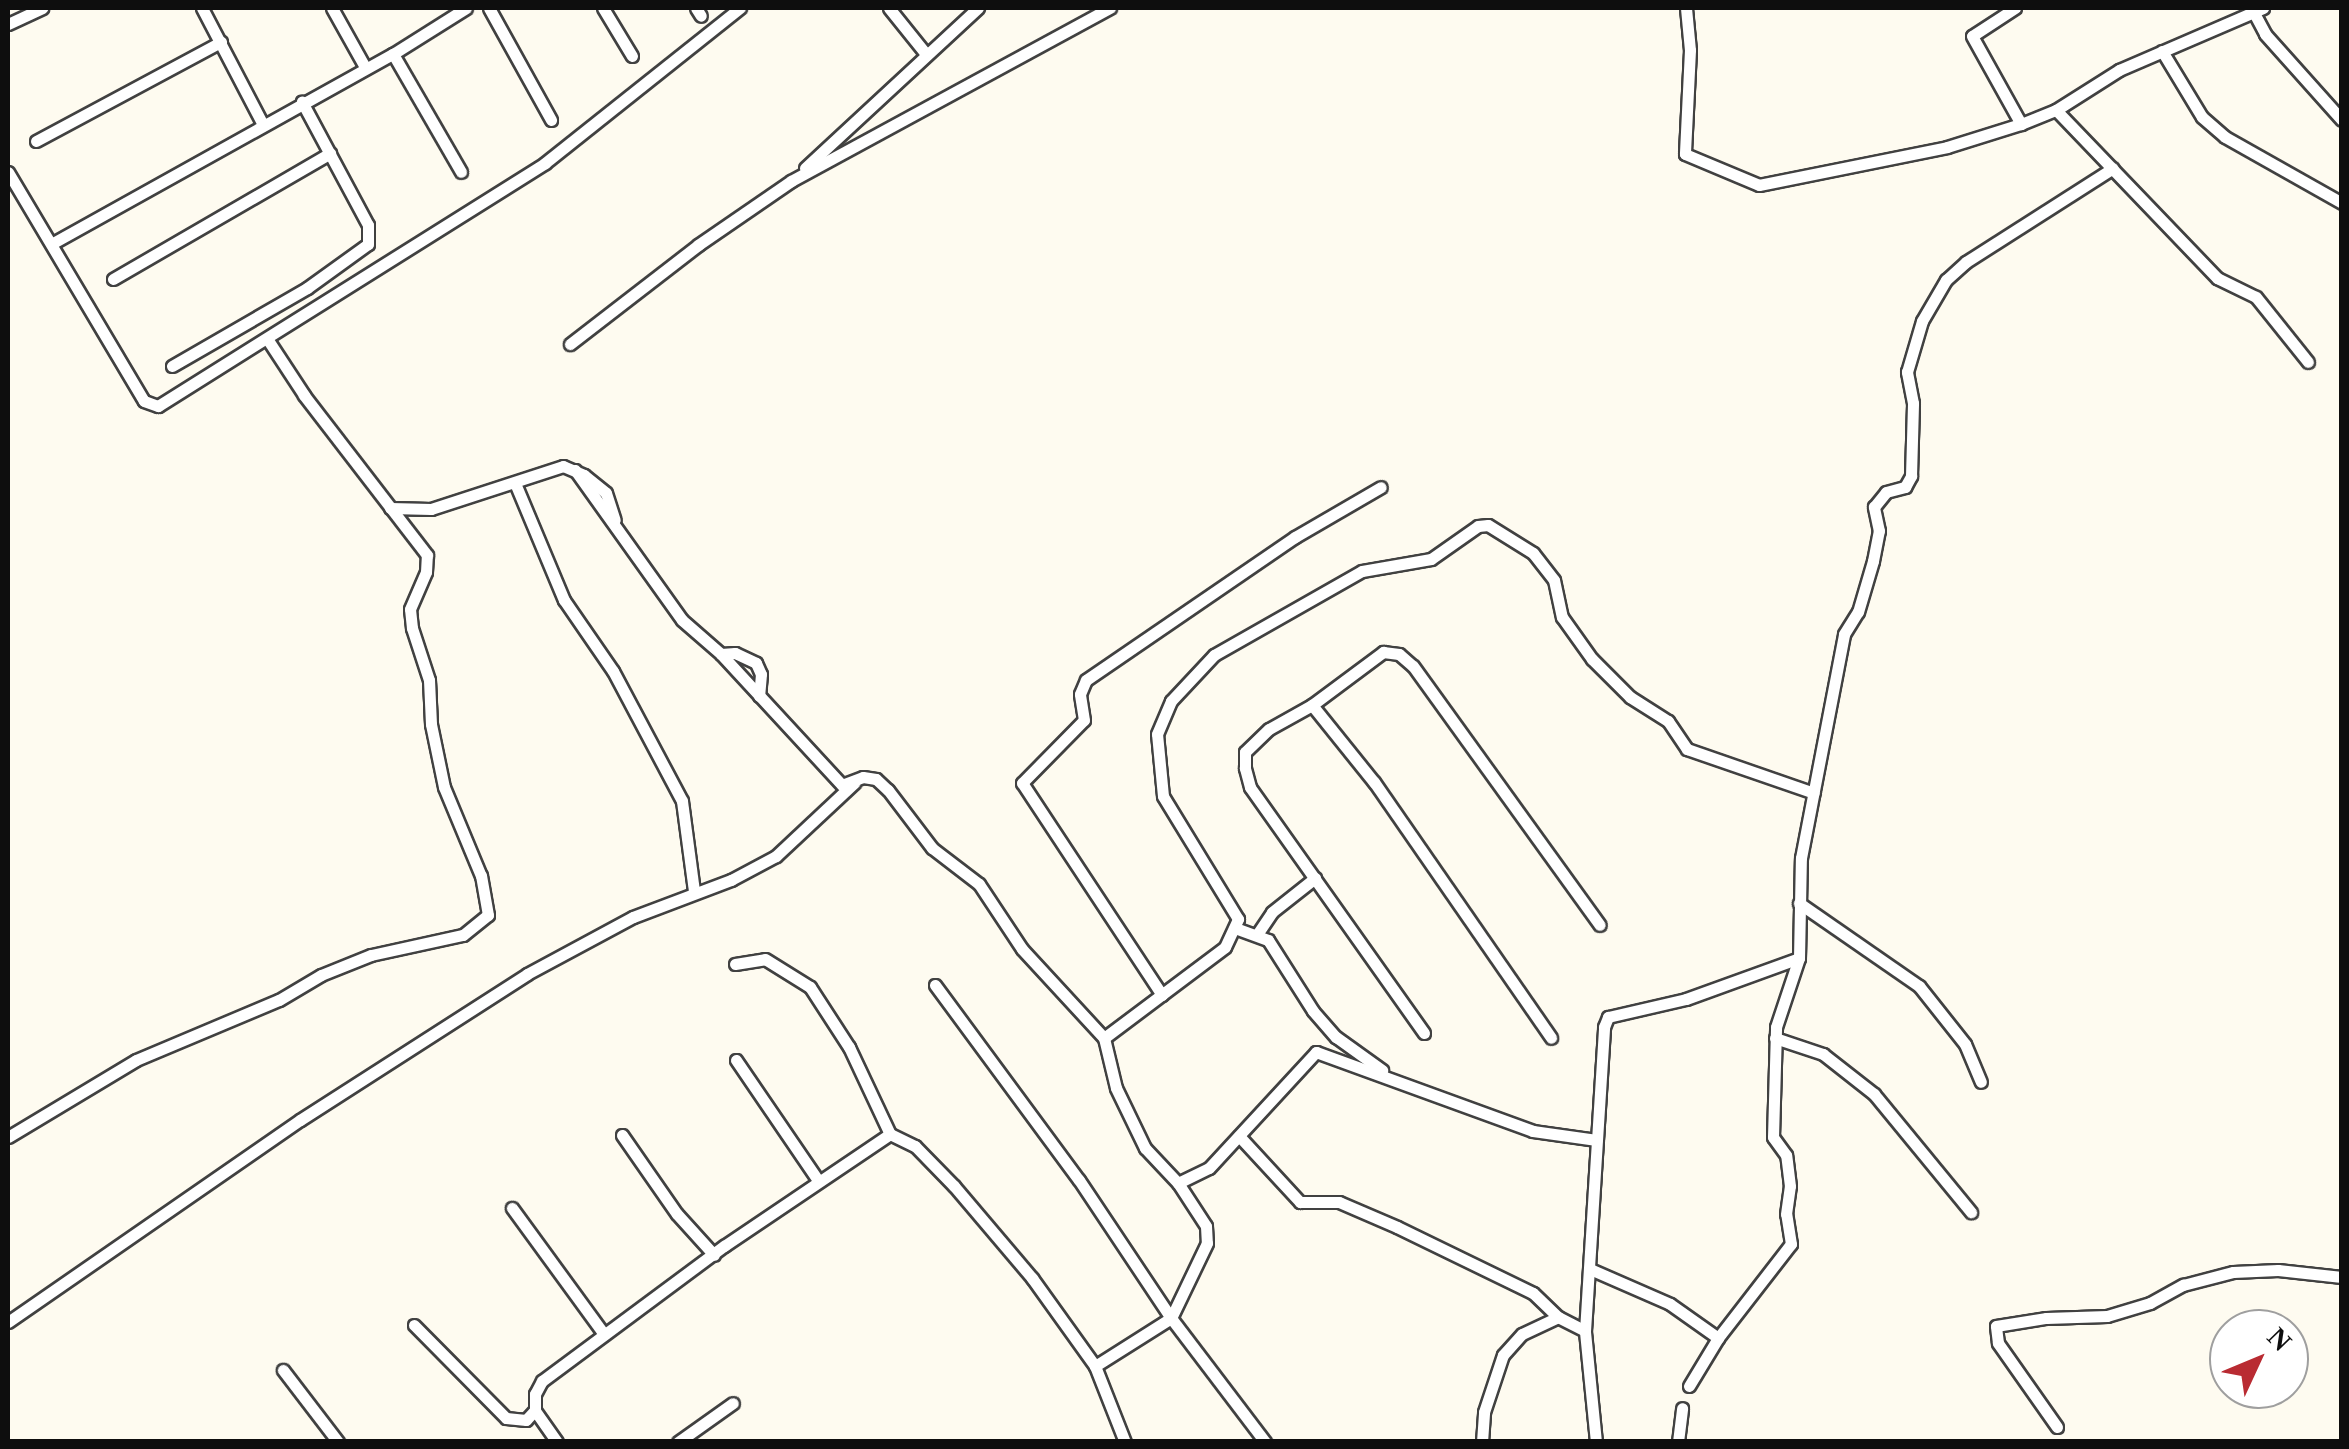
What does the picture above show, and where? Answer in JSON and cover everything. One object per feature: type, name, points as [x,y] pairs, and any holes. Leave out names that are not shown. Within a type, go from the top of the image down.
[{"type":"street","points":[[8,24],[42,8]]},
{"type":"street","points":[[202,8],[262,123]]},
{"type":"street","points":[[332,8],[366,67]]},
{"type":"street","points":[[489,8],[552,120]]},
{"type":"street","points":[[603,8],[632,56]]},
{"type":"street","points":[[8,172],[144,402],[158,406],[545,163],[740,8]]},
{"type":"street","points":[[889,8],[926,54]]},
{"type":"street","points":[[791,181],[978,8]]},
{"type":"street","points":[[570,344],[698,245],[791,181],[1110,8]]},
{"type":"street","points":[[1686,8],[1690,50],[1684,154],[1759,185],[1947,147],[2021,124],[2056,110],[2119,70],[2249,10],[2265,34],[2342,120]]},
{"type":"street","points":[[2015,8],[1972,36],[2021,124]]},
{"type":"street","points":[[53,243],[262,123],[393,54],[461,9]]},
{"type":"street","points":[[36,140],[220,42]]},
{"type":"street","points":[[2162,51],[2202,116],[2225,136],[2342,203]]},
{"type":"street","points":[[393,54],[462,172]]},
{"type":"street","points":[[172,366],[362,252],[371,238],[302,102]]},
{"type":"street","points":[[2056,110],[2217,278],[2256,297],[2308,362]]},
{"type":"street","points":[[113,278],[330,153]]},
{"type":"street","points":[[1689,1386],[1718,1338],[1791,1244],[1786,1214],[1790,1186],[1786,1155],[1774,1136],[1775,1038],[1782,997],[1799,958],[1801,858],[1844,634],[1858,612],[1873,561],[1878,531],[1874,507],[1886,492],[1905,487],[1910,476],[1913,402],[1906,372],[1922,320],[1946,280],[1966,262],[2113,168]]},
{"type":"street","points":[[8,1138],[136,1060],[279,1000],[321,975],[370,954],[463,935],[488,915],[482,876],[444,787],[431,724],[430,680],[412,628],[410,610],[426,572],[427,555],[304,394],[268,340]]},
{"type":"street","points":[[390,508],[431,509],[562,466],[574,470],[682,620],[720,654],[842,785],[854,783]]},
{"type":"street","points":[[514,483],[564,600],[613,671],[682,801],[694,891]]},
{"type":"street","points":[[1162,995],[1022,783],[1084,720],[1080,694],[1086,680],[1295,537],[1382,488]]},
{"type":"street","points":[[1104,1038],[1225,947],[1238,919],[1162,796],[1157,734],[1171,700],[1214,655],[1346,580],[1362,571],[1431,559],[1478,526],[1488,525],[1533,554],[1554,580],[1562,617],[1592,659],[1630,697],[1668,721],[1687,749],[1814,793]]},
{"type":"street","points":[[1424,1033],[1250,787],[1244,768],[1245,752],[1269,729],[1312,705],[1383,652],[1400,654],[1414,666],[1600,925]]},
{"type":"street","points":[[720,654],[735,653],[756,663],[761,674],[759,696]]},
{"type":"street","points":[[1312,705],[1374,782],[1552,1038]]},
{"type":"street","points":[[8,1322],[300,1120],[527,974],[633,917],[730,880],[776,856],[863,777],[876,779],[888,790],[932,848],[979,884],[1022,949],[1104,1038],[1116,1088],[1145,1148],[1178,1183],[1206,1226],[1207,1243],[1171,1318],[1095,1366]]},
{"type":"street","points":[[1258,932],[1272,912],[1314,878]]},
{"type":"street","points":[[1799,903],[1918,986],[1965,1044],[1981,1082]]},
{"type":"street","points":[[1236,928],[1258,932],[1278,952],[1313,1011],[1336,1037],[1401,1083]]},
{"type":"street","points":[[1596,1442],[1585,1330],[1608,1017],[1686,998],[1799,958]]},
{"type":"street","points":[[735,964],[764,960],[810,987],[849,1047],[890,1134],[914,1146],[954,1186],[1032,1278],[1095,1366],[1109,1410],[1126,1442]]},
{"type":"street","points":[[935,985],[1079,1180],[1171,1318],[1265,1442]]},
{"type":"street","points":[[1775,1038],[1823,1054],[1874,1094],[1970,1212]]},
{"type":"street","points":[[1178,1183],[1209,1168],[1316,1052],[1532,1131],[1596,1140]]},
{"type":"street","points":[[736,1060],[818,1180]]},
{"type":"street","points":[[414,1325],[506,1418],[526,1420],[534,1410],[535,1394],[542,1381],[818,1180],[890,1134]]},
{"type":"street","points":[[622,1135],[676,1214],[714,1254]]},
{"type":"street","points":[[1239,1136],[1300,1202],[1339,1202],[1397,1227],[1534,1294],[1558,1317],[1585,1330]]},
{"type":"street","points":[[512,1208],[604,1334]]},
{"type":"street","points":[[1590,1268],[1670,1304],[1718,1338]]},
{"type":"street","points":[[2057,1427],[1998,1343],[1996,1326],[2046,1318],[2106,1316],[2150,1304],[2183,1285],[2233,1272],[2278,1270],[2342,1277]]},
{"type":"street","points":[[1482,1442],[1484,1412],[1503,1356],[1522,1334],[1558,1317]]},
{"type":"street","points":[[283,1370],[338,1442]]},
{"type":"street","points":[[678,1442],[732,1403]]},
{"type":"street","points":[[1678,1442],[1682,1408]]},
{"type":"street","points":[[534,1410],[557,1442]]}]
